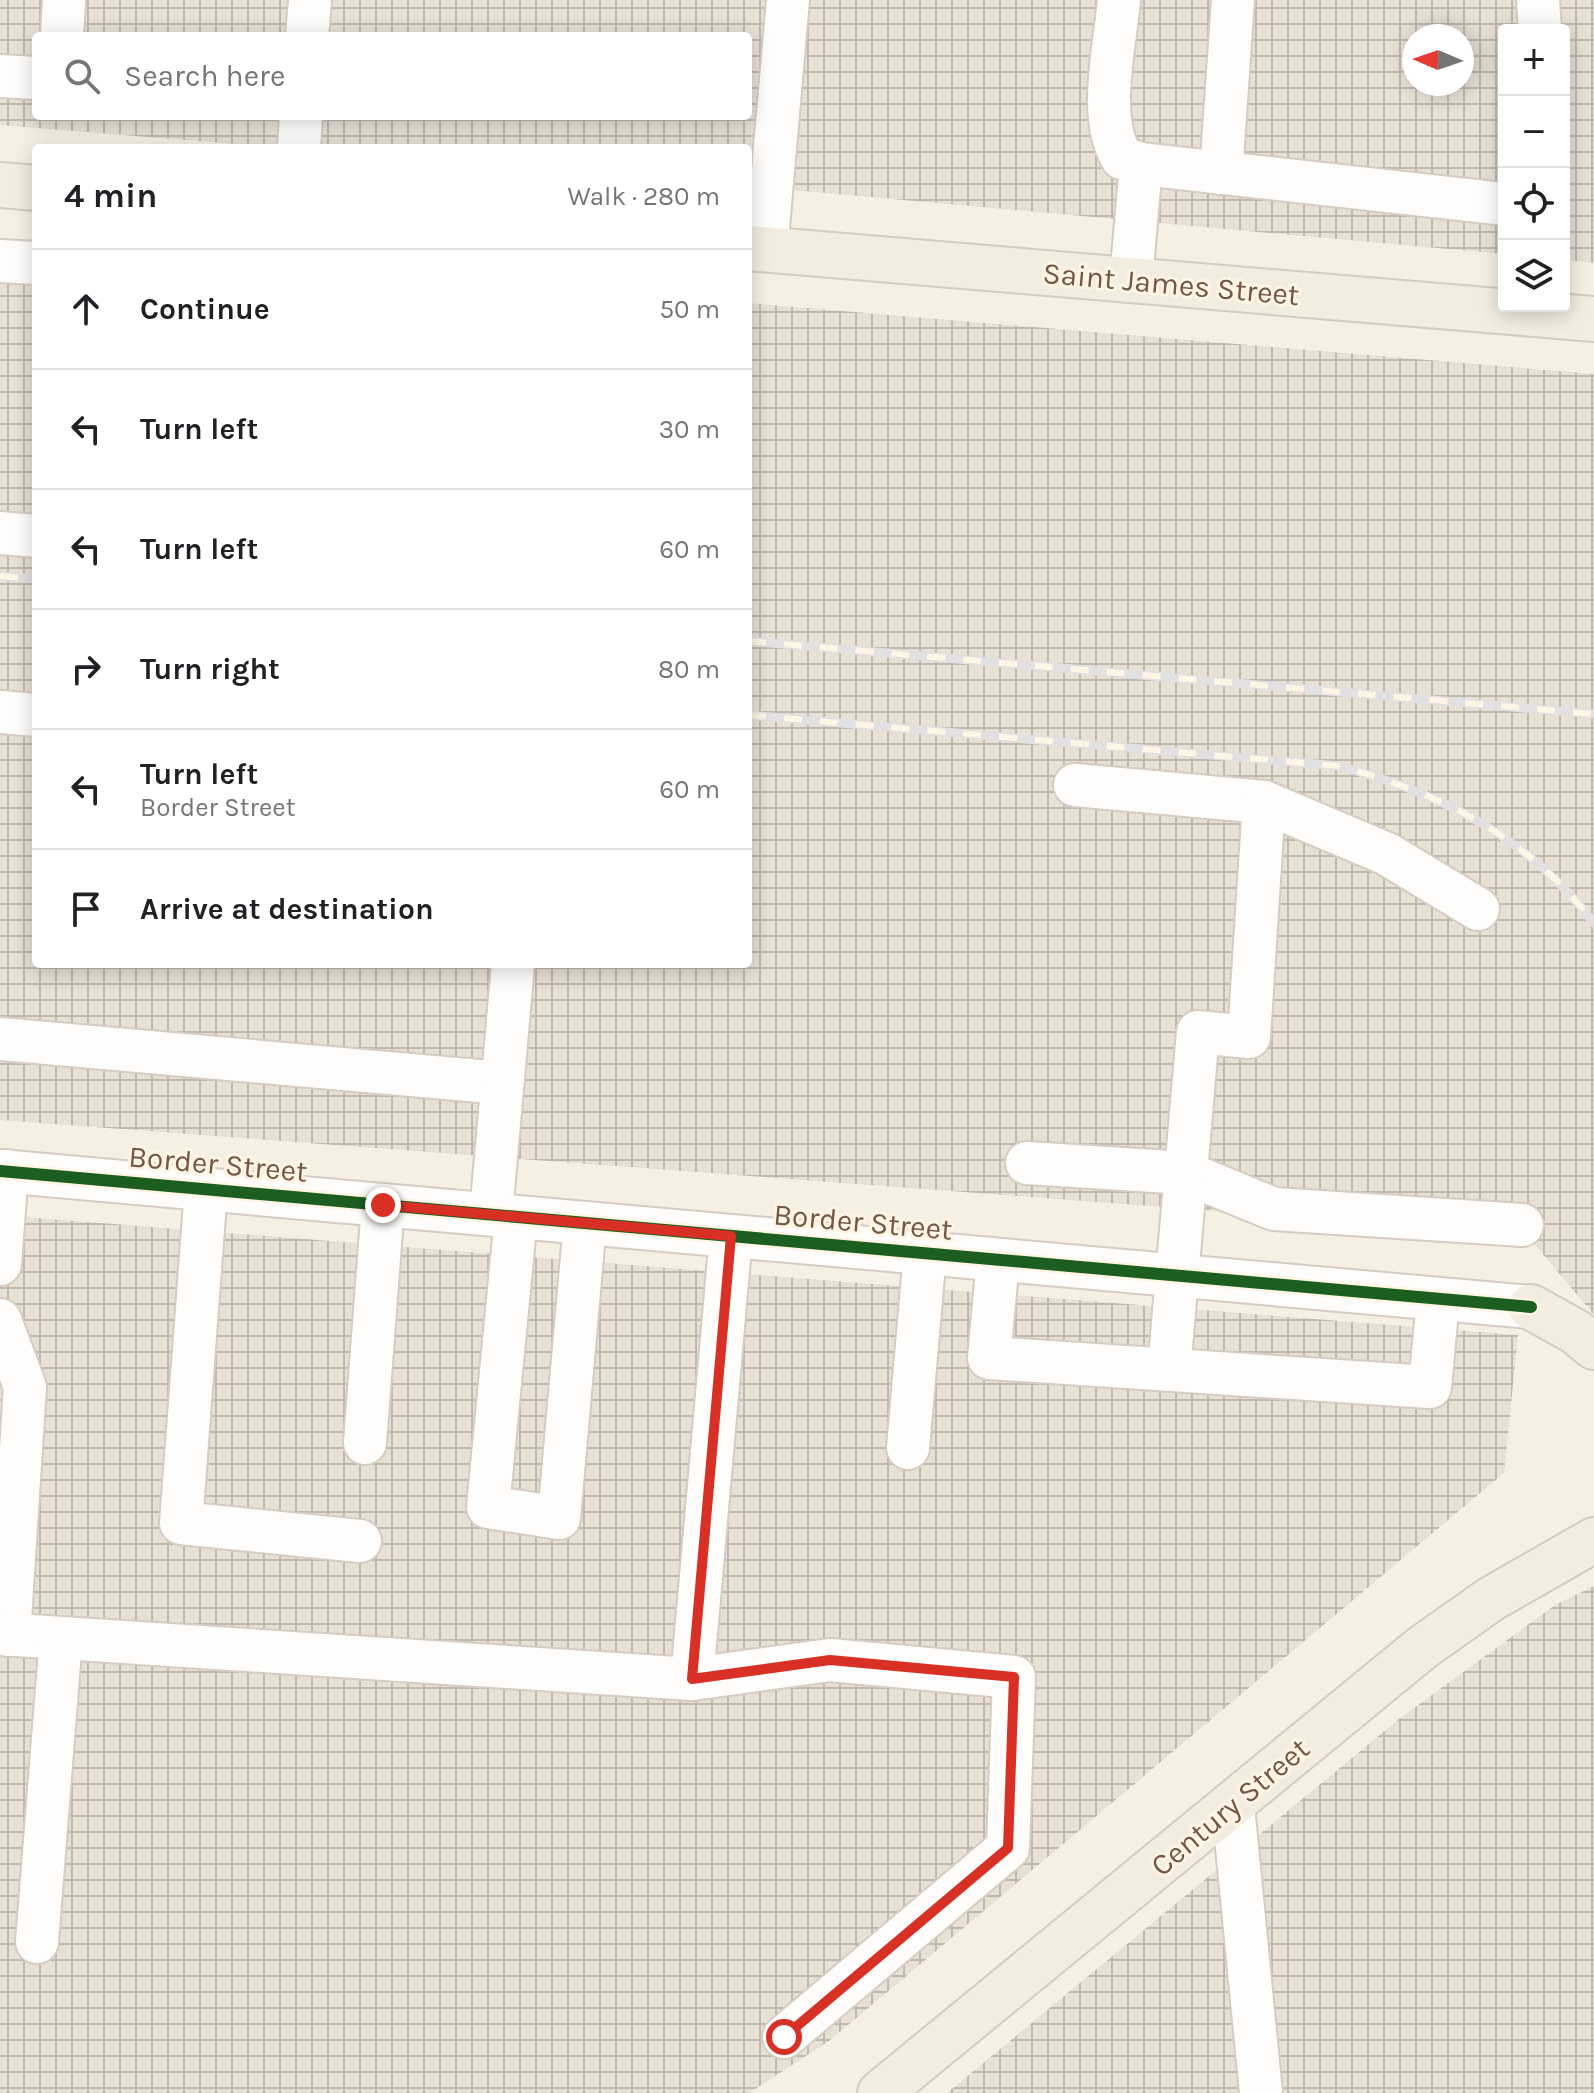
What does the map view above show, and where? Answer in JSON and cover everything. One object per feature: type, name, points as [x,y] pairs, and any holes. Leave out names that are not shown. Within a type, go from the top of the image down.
[{"type":"main road","points":[[0,185],[32,188]]},
{"type":"main road","name":"Saint James Street","points":[[757,249],[1498,308]]},
{"type":"main road","name":"Saint James Street","points":[[1537,312],[1594,319]]},
{"type":"main road","points":[[1531,1307],[1594,1306]]},
{"type":"main road","points":[[1531,1307],[1576,1332],[1594,1347]]},
{"type":"main road","points":[[1578,1549],[1594,1506]]},
{"type":"main road","name":"Century Street","points":[[890,2090],[1423,1647],[1491,1599],[1578,1549]]},
{"type":"street","points":[[62,32],[64,0]]},
{"type":"street","points":[[307,32],[310,0]]},
{"type":"street","points":[[757,249],[788,0]]},
{"type":"street","points":[[1119,0],[1108,122],[1112,142],[1122,158],[1141,164],[1498,203]]},
{"type":"street","points":[[1221,173],[1233,0]]},
{"type":"street","points":[[1538,0],[1540,24]]},
{"type":"street","points":[[0,76],[32,78]]},
{"type":"street","points":[[299,144],[301,120]]},
{"type":"street","points":[[1131,281],[1141,164]]},
{"type":"street","points":[[0,261],[32,263]]},
{"type":"street","points":[[0,533],[32,536]]},
{"type":"street","points":[[0,712],[32,715]]},
{"type":"street","points":[[1075,785],[1264,802],[1387,854],[1478,909]]},
{"type":"street","points":[[1169,1370],[1198,1032],[1249,1037],[1264,802]]},
{"type":"street","points":[[513,968],[502,1083],[504,1216],[488,1507],[559,1518],[585,1223]]},
{"type":"street","points":[[0,1039],[502,1083]]},
{"type":"street","points":[[1027,1163],[1186,1173],[1274,1209],[1522,1225]]},
{"type":"street","points":[[0,1264],[3,1171]]},
{"type":"street","name":"Border Street","points":[[3,1171],[1531,1307]]},
{"type":"street","points":[[206,1189],[181,1523],[360,1541]]},
{"type":"street","points":[[365,1443],[383,1205]]},
{"type":"street","points":[[692,1679],[731,1236]]},
{"type":"street","points":[[908,1448],[925,1253]]},
{"type":"street","points":[[998,1260],[989,1358],[1430,1387],[1438,1299]]},
{"type":"street","points":[[0,1320],[25,1387],[4,1634],[692,1679],[830,1660],[1014,1677],[1008,1848],[784,2037]]},
{"type":"street","points":[[37,1942],[61,1638]]},
{"type":"street","points":[[1233,1806],[1261,2093]]},
{"type":"shaded area","points":[[0,0],[1594,0],[1594,263],[1570,261],[1570,24],[1498,24],[1498,253],[752,186],[752,144],[235,144],[0,125]]},
{"type":"shaded area","points":[[0,239],[32,242],[32,968],[752,968],[752,303],[1594,374],[1594,1315],[1526,1234],[0,1120]]},
{"type":"shaded area","points":[[0,1215],[1518,1335],[1504,1473],[829,2041],[749,2093],[0,2093]]},
{"type":"shaded area","points":[[1594,1586],[1594,2093],[947,2093],[1399,1719],[1555,1605]]},
{"type":"railway","points":[[0,576],[32,579]]},
{"type":"railway","points":[[752,641],[1594,714]]},
{"type":"railway","points":[[752,715],[1339,766],[1413,790],[1480,822],[1540,866],[1568,892],[1594,923]]},
{"type":"cycle path","points":[[0,1171],[1531,1307]]},
{"type":"route","points":[[383,1205],[731,1236],[692,1679],[830,1660],[1014,1677],[1008,1848],[784,2037]]}]
